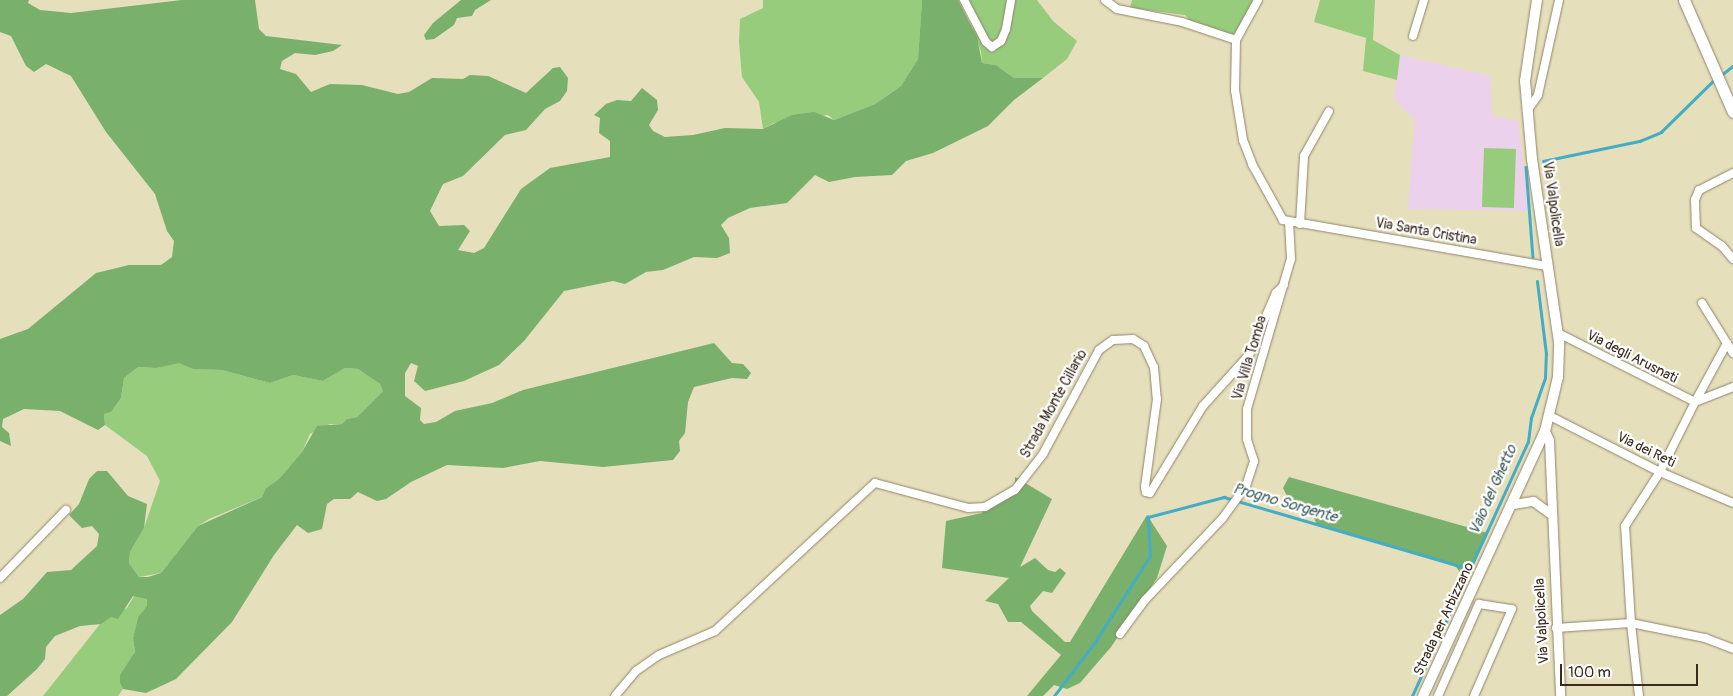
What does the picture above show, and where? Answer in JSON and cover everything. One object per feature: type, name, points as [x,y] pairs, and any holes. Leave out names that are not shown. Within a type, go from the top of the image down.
[{"type":"main road","name":"Via Valpolicella","points":[[1537,0],[1525,81],[1527,111],[1558,333],[1558,377],[1550,416]]},
{"type":"main road","points":[[1684,0],[1733,112]]},
{"type":"main road","name":"Strada per Arbizzano","points":[[1423,696],[1513,504],[1546,431],[1550,416]]},
{"type":"street","points":[[964,0],[986,42],[992,47],[1001,41],[1006,29],[1011,0]]},
{"type":"street","points":[[1105,0],[1117,9],[1182,22],[1236,40]]},
{"type":"street","points":[[1258,0],[1236,40],[1233,70],[1243,140],[1258,177],[1286,221]]},
{"type":"street","points":[[1413,36],[1424,0]]},
{"type":"street","points":[[1527,111],[1538,96],[1559,0]]},
{"type":"street","points":[[1300,224],[1304,156],[1329,111]]},
{"type":"street","points":[[1733,173],[1699,190],[1695,200],[1696,228],[1722,246],[1733,259]]},
{"type":"street","name":"Via Santa Cristina","points":[[1286,221],[1548,266]]},
{"type":"street","name":"Via Villa Tomba","points":[[1120,634],[1145,600],[1222,519],[1246,486],[1254,460],[1247,439],[1247,409],[1291,259],[1286,221]]},
{"type":"street","name":"Strada Monte Cillario","points":[[615,696],[636,671],[659,656],[716,630],[875,483],[968,508],[985,507],[1015,490],[1043,454],[1099,350],[1113,340],[1134,340],[1144,346],[1154,366],[1157,399],[1146,487],[1146,492],[1150,493],[1203,406],[1249,355],[1276,293],[1284,285]]},
{"type":"street","points":[[1702,303],[1733,353]]},
{"type":"street","name":"Via degli Arusnati","points":[[1558,333],[1695,402]]},
{"type":"street","points":[[1639,696],[1631,623],[1625,526],[1660,472],[1727,343]]},
{"type":"street","points":[[1695,402],[1733,387]]},
{"type":"street","name":"Via dei Reti","points":[[1550,416],[1660,472],[1733,502]]},
{"type":"street","name":"Via Valpolicella","points":[[1546,431],[1549,440],[1560,696]]},
{"type":"street","points":[[1513,504],[1533,501],[1551,514]]},
{"type":"street","points":[[0,578],[66,510]]},
{"type":"street","points":[[1438,696],[1479,604],[1512,609],[1474,696]]},
{"type":"street","points":[[1556,628],[1631,623],[1705,638],[1733,649]]},
{"type":"shaded area","points":[[1400,55],[1490,76],[1492,116],[1518,120],[1529,211],[1408,209],[1415,120],[1394,99]]},
{"type":"green space","points":[[0,0],[29,0],[28,3],[40,10],[71,13],[182,0],[255,0],[259,29],[266,36],[342,45],[333,51],[315,55],[295,53],[282,61],[280,69],[296,74],[311,92],[330,84],[362,85],[398,94],[409,92],[432,78],[463,79],[470,75],[488,76],[526,93],[553,68],[560,67],[568,78],[567,91],[560,101],[545,109],[526,130],[505,135],[463,176],[443,184],[430,211],[439,226],[464,225],[470,231],[458,250],[474,253],[484,248],[521,189],[550,168],[610,157],[610,141],[599,133],[600,118],[594,115],[606,104],[617,100],[631,101],[642,88],[657,100],[658,110],[649,125],[653,131],[665,137],[693,135],[725,128],[763,129],[792,115],[814,112],[834,120],[875,104],[901,86],[918,59],[922,0],[958,0],[977,37],[982,63],[996,65],[1014,78],[1043,78],[1014,100],[988,126],[933,153],[906,161],[892,175],[855,177],[829,182],[815,175],[787,203],[750,208],[728,218],[721,225],[729,238],[730,253],[717,258],[694,257],[663,270],[646,272],[625,284],[613,281],[564,291],[524,341],[499,365],[464,381],[425,391],[414,381],[418,366],[411,363],[405,373],[405,396],[421,408],[420,420],[424,424],[436,422],[455,411],[492,403],[523,390],[714,343],[732,363],[743,364],[751,373],[747,379],[732,378],[694,387],[688,402],[685,433],[679,441],[680,451],[673,460],[603,467],[540,461],[503,468],[447,465],[411,482],[386,499],[377,501],[358,492],[350,499],[334,499],[327,504],[322,529],[308,533],[297,525],[274,555],[232,622],[176,679],[146,693],[123,689],[120,683],[120,675],[135,652],[133,638],[138,617],[147,606],[147,599],[133,596],[118,619],[111,617],[101,624],[80,626],[55,636],[46,647],[45,659],[37,669],[7,696],[0,696],[0,615],[23,599],[47,572],[71,570],[97,546],[99,534],[92,526],[82,528],[69,515],[79,504],[89,479],[97,471],[107,471],[128,496],[147,504],[144,528],[130,552],[129,563],[139,577],[148,577],[161,573],[198,526],[262,497],[266,488],[279,479],[302,452],[317,426],[342,424],[347,419],[357,417],[383,391],[380,384],[358,369],[345,368],[323,381],[293,375],[270,383],[222,370],[193,369],[179,363],[156,368],[138,367],[124,378],[121,398],[111,412],[104,414],[105,425],[98,430],[60,411],[24,409],[3,419],[2,427],[9,433],[11,446],[0,441],[0,339],[28,329],[96,273],[129,265],[161,265],[172,257],[174,241],[167,231],[155,194],[106,132],[71,76],[46,64],[34,72],[26,66],[11,36],[0,32]]},
{"type":"green space","points":[[461,0],[491,0],[475,10],[472,16],[457,18],[454,25],[434,39],[426,40],[424,35],[433,23]]},
{"type":"green space","points":[[763,0],[922,0],[918,59],[901,86],[875,104],[834,120],[828,115],[774,123],[763,129],[759,102],[742,77],[739,42],[740,19],[763,8]]},
{"type":"green space","points":[[958,0],[1037,0],[1053,21],[1077,41],[1067,59],[1043,78],[1014,78],[996,65],[982,63],[981,52],[969,17]]},
{"type":"green space","points":[[1132,0],[1257,0],[1237,33],[1228,35],[1190,21],[1185,15],[1130,8]]},
{"type":"green space","points":[[1320,0],[1375,0],[1373,40],[1400,55],[1397,80],[1363,71],[1366,38],[1314,22]]},
{"type":"green space","points":[[1484,148],[1516,149],[1514,208],[1482,207]]},
{"type":"green space","points":[[179,362],[193,369],[222,370],[270,383],[293,375],[323,381],[345,368],[358,369],[380,384],[383,391],[357,417],[347,419],[342,424],[330,424],[310,434],[302,452],[279,479],[266,488],[262,497],[209,519],[198,526],[161,573],[139,577],[129,563],[130,552],[144,528],[160,481],[147,456],[105,425],[104,414],[111,412],[121,398],[124,378],[138,367],[156,368]]},
{"type":"green space","points":[[1015,477],[1052,499],[1020,567],[1035,558],[1048,570],[1055,572],[1060,568],[1066,573],[1052,593],[1043,591],[1030,606],[1032,611],[1065,642],[1070,642],[1147,515],[1167,546],[1157,578],[1111,647],[1080,683],[1067,689],[1054,685],[1043,696],[1027,696],[1061,655],[1021,622],[1008,622],[998,604],[985,601],[1009,578],[942,568],[946,521],[982,513],[985,503],[992,503],[1015,488]]},
{"type":"green space","points":[[1289,477],[1488,533],[1466,580],[1456,567],[1443,562],[1317,525],[1312,513],[1287,496],[1283,488]]},
{"type":"green space","points":[[141,595],[147,599],[147,607],[138,617],[133,638],[135,652],[120,683],[123,689],[118,696],[43,696],[104,619],[127,608],[134,596]]},
{"type":"waterway","name":"Vaio del Ghetto","points":[[1720,76],[1733,66]]},
{"type":"waterway","name":"Vaio del Ghetto","points":[[1543,161],[1640,141],[1661,132],[1715,79]]},
{"type":"waterway","name":"Vaio del Ghetto","points":[[1526,167],[1533,257]]},
{"type":"waterway","name":"Vaio del Ghetto","points":[[1412,696],[1528,442],[1531,418],[1545,378],[1546,354],[1537,282]]},
{"type":"waterway","name":"Progno Sorgente","points":[[1054,696],[1095,642],[1150,556],[1148,517],[1224,497],[1471,569]]}]
